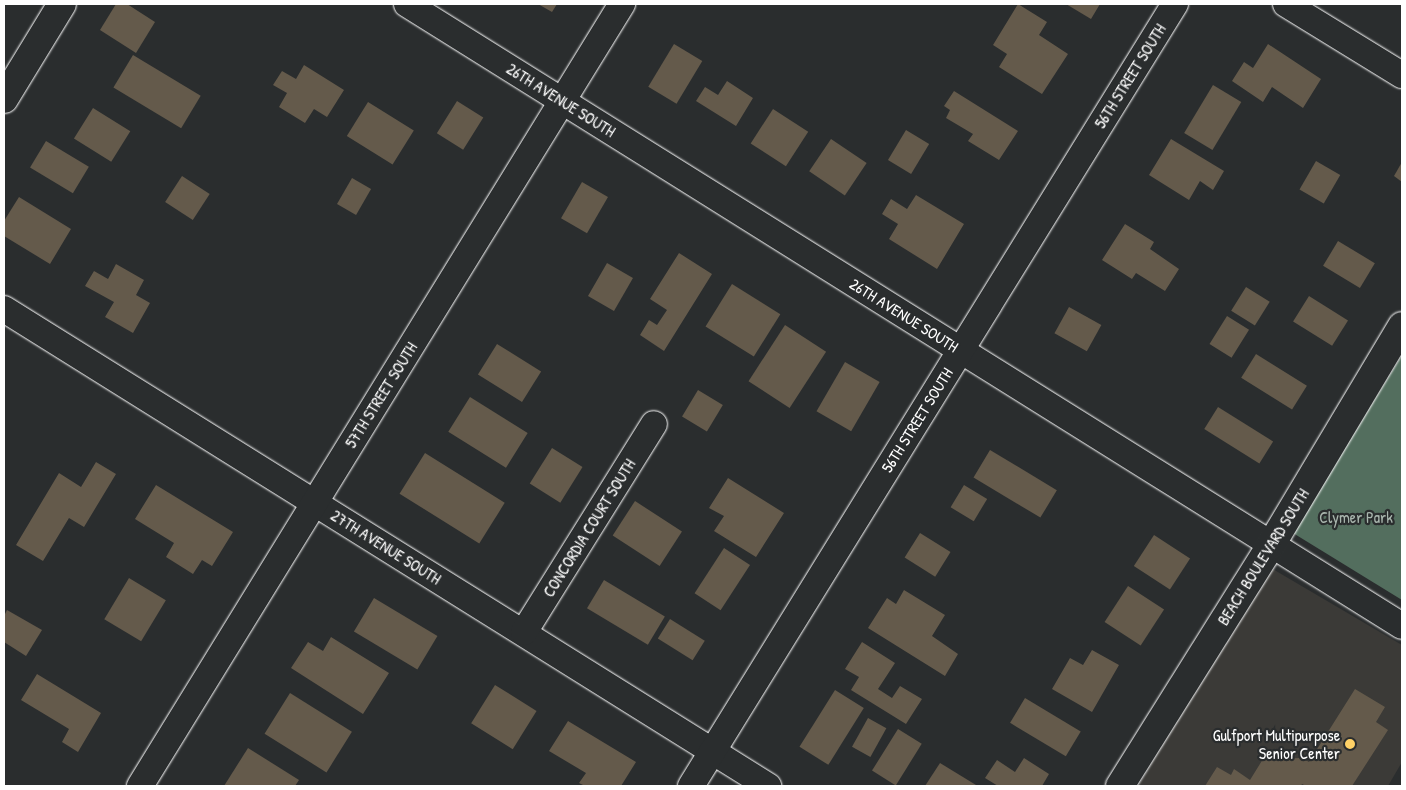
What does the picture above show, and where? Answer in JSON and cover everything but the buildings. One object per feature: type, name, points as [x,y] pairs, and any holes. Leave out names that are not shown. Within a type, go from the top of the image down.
[{"type":"street","points":[[4,99],[62,4]]},
{"type":"street","name":"26TH AVENUE SOUTH","points":[[407,4],[1402,626]]},
{"type":"street","name":"57TH STREET SOUTH","points":[[140,786],[622,4]]},
{"type":"street","name":"56TH STREET SOUTH","points":[[691,786],[1175,4]]},
{"type":"street","points":[[1286,4],[1402,75]]},
{"type":"street","name":"27TH AVENUE SOUTH","points":[[4,309],[768,786]]},
{"type":"street","name":"BEACH BOULEVARD SOUTH","points":[[1120,786],[1271,545],[1402,326]]},
{"type":"street","name":"CONCORDIA COURT SOUTH","points":[[524,632],[654,424]]},
{"type":"shaded area","points":[[1271,568],[1402,645],[1402,762],[1388,786],[1138,786],[1185,706]]},
{"type":"green space","name":"Clymer Park","points":[[1402,355],[1402,600],[1293,533]]},
{"type":"place","name":"Gulfport Multipurpose Senior Center","points":[[1350,744]]}]
